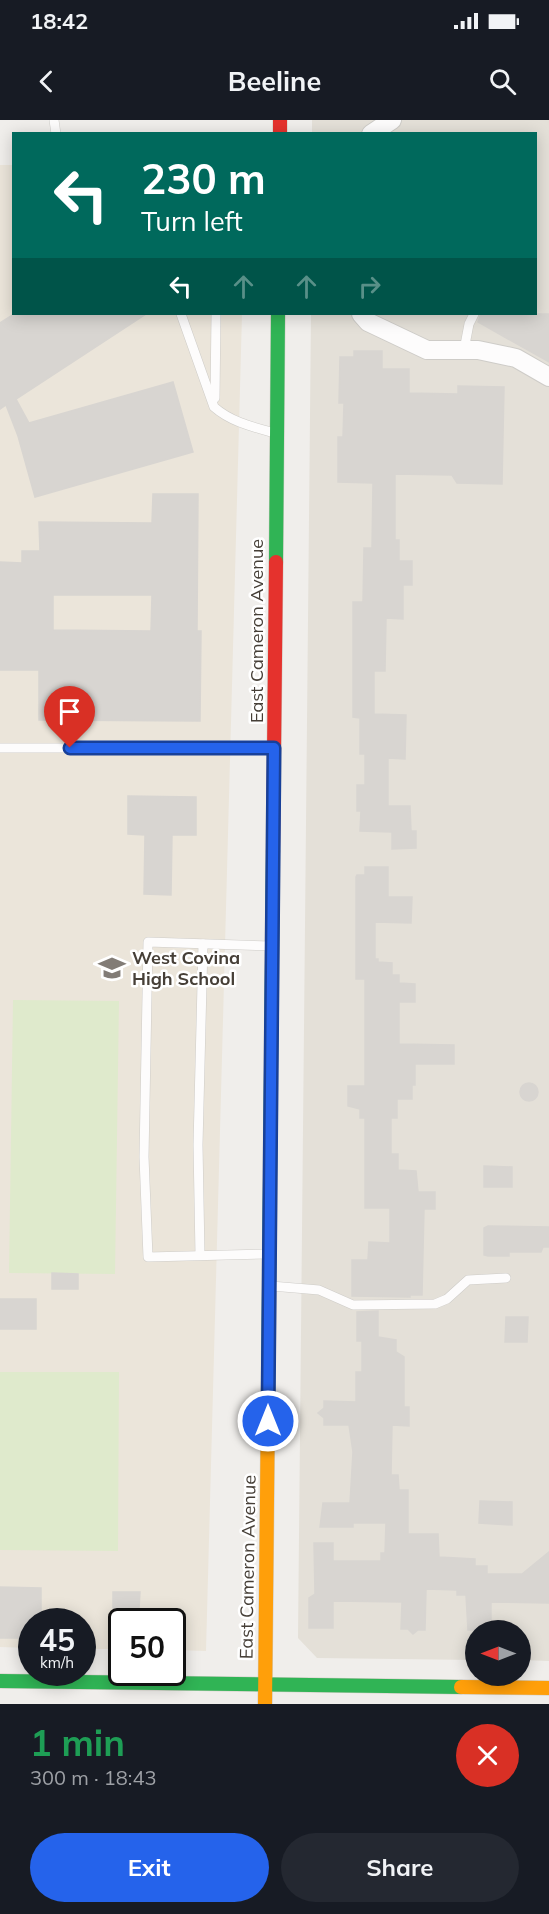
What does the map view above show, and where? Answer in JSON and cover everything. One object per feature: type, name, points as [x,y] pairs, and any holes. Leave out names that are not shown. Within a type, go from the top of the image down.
[{"type":"main road","name":"East Cameron Avenue","points":[[265,1704],[278,315]]},
{"type":"main road","points":[[0,1681],[549,1688]]},
{"type":"street","points":[[374,132],[392,120]]},
{"type":"street","points":[[362,315],[368,322],[427,350],[464,350],[516,358],[549,376]]},
{"type":"lane","points":[[181,315],[214,407],[239,422],[277,434]]},
{"type":"lane","points":[[214,407],[216,315]]},
{"type":"lane","points":[[464,350],[469,324],[474,315]]},
{"type":"lane","points":[[0,748],[274,748]]},
{"type":"lane","points":[[269,1254],[148,1257],[144,1157],[148,942],[272,946]]},
{"type":"lane","points":[[200,1255],[198,1145],[203,944]]},
{"type":"lane","points":[[269,1286],[319,1290],[353,1305],[435,1304],[447,1299],[468,1280],[506,1278]]},
{"type":"shaded area","points":[[312,120],[549,120],[549,1661],[531,1660],[531,1620],[465,1620],[465,1660],[317,1658],[298,1638],[311,315],[537,315],[537,132],[312,132]]},
{"type":"shaded area","name":"West Covina High School","points":[[0,165],[12,165],[12,315],[242,315],[206,1651],[186,1650],[186,1608],[108,1608],[108,1649],[96,1649],[96,1608],[18,1608],[18,1648],[0,1647]]},
{"type":"green space","points":[[13,1000],[119,1001],[115,1274],[9,1273]]},
{"type":"green space","points":[[0,1372],[119,1372],[118,1551],[0,1550]]},
{"type":"building","points":[[549,314],[549,362],[478,322],[481,315]]},
{"type":"building","points":[[12,315],[144,315],[16,399],[29,423],[173,382],[193,452],[35,497],[18,436],[6,405],[0,409],[0,323]]},
{"type":"building","points":[[354,351],[382,351],[382,369],[409,369],[409,393],[458,394],[458,386],[504,387],[502,484],[457,483],[452,475],[395,474],[395,540],[399,540],[399,561],[412,561],[412,585],[403,585],[403,619],[386,618],[385,671],[374,671],[374,714],[406,715],[405,759],[388,758],[388,806],[410,806],[411,831],[416,831],[416,848],[392,849],[392,832],[360,831],[361,811],[357,811],[357,785],[365,785],[365,754],[360,754],[360,718],[353,717],[353,602],[363,602],[364,548],[372,548],[373,483],[338,482],[338,437],[343,437],[344,403],[339,403],[340,357],[354,357]]},
{"type":"building","points":[[153,494],[198,494],[197,631],[201,631],[200,721],[39,720],[39,670],[0,670],[0,562],[22,563],[22,551],[40,551],[39,522],[152,523]],"holes":[[[53,595],[152,595],[151,631],[53,630]]]},
{"type":"building","points":[[128,796],[196,797],[196,835],[172,835],[171,895],[144,894],[145,835],[128,834]]},
{"type":"building","points":[[365,867],[388,867],[388,897],[412,897],[411,923],[375,922],[375,959],[378,959],[378,962],[392,963],[392,975],[399,975],[399,983],[415,984],[415,1002],[399,1002],[399,1044],[454,1045],[454,1064],[415,1064],[412,1099],[397,1099],[397,1118],[391,1118],[391,1154],[398,1154],[398,1170],[416,1171],[418,1192],[435,1192],[435,1209],[424,1209],[422,1295],[410,1295],[410,1297],[352,1296],[352,1260],[368,1260],[369,1242],[390,1243],[390,1208],[365,1208],[365,1118],[360,1118],[360,1109],[348,1106],[348,1086],[365,1086],[365,979],[356,979],[356,877],[365,875]]},
{"type":"building","points":[[525,1083],[533,1083],[538,1088],[536,1099],[525,1101],[520,1096],[520,1088]]},
{"type":"building","points":[[484,1166],[512,1167],[512,1187],[484,1187]]},
{"type":"building","points":[[488,1226],[549,1227],[549,1247],[543,1247],[541,1252],[509,1252],[509,1256],[484,1255],[484,1228]]},
{"type":"building","points":[[52,1273],[78,1274],[78,1289],[52,1289]]},
{"type":"building","points":[[0,1299],[36,1299],[36,1329],[0,1329]]},
{"type":"building","points":[[378,1311],[378,1337],[396,1340],[396,1352],[404,1357],[404,1407],[409,1407],[409,1426],[392,1425],[391,1475],[398,1475],[399,1490],[408,1490],[408,1534],[438,1534],[439,1557],[475,1559],[475,1566],[487,1566],[487,1574],[522,1574],[549,1552],[549,1603],[491,1602],[491,1620],[467,1620],[466,1595],[457,1595],[457,1590],[426,1589],[425,1630],[418,1630],[413,1634],[408,1629],[401,1629],[402,1602],[333,1601],[333,1628],[309,1628],[309,1598],[315,1594],[314,1543],[333,1543],[333,1561],[381,1561],[381,1553],[385,1553],[386,1523],[353,1523],[353,1527],[320,1527],[323,1503],[350,1503],[353,1452],[349,1425],[324,1425],[324,1418],[318,1413],[324,1408],[324,1401],[356,1402],[356,1372],[362,1372],[362,1341],[357,1341],[357,1312]]},
{"type":"building","points":[[506,1317],[528,1317],[527,1342],[505,1342]]},
{"type":"building","points":[[480,1501],[512,1502],[512,1525],[479,1523]]},
{"type":"building","points":[[0,1587],[41,1588],[41,1608],[18,1608],[18,1638],[0,1638]]},
{"type":"building","points":[[113,1592],[140,1592],[139,1608],[113,1608]]},
{"type":"traffic: fast","points":[[276,562],[278,315]]},
{"type":"traffic: fast","points":[[268,1398],[273,851]]},
{"type":"traffic: fast","points":[[0,1681],[461,1687]]},
{"type":"traffic: slow","points":[[265,1704],[268,1398]]},
{"type":"traffic: slow","points":[[461,1687],[549,1688]]},
{"type":"traffic: jam","points":[[280,120],[280,132]]},
{"type":"traffic: jam","points":[[273,851],[276,562]]},
{"type":"place","name":"West Covina High School","points":[[112,968]]},
{"type":"route","points":[[70,748],[274,748],[268,1421]]}]
